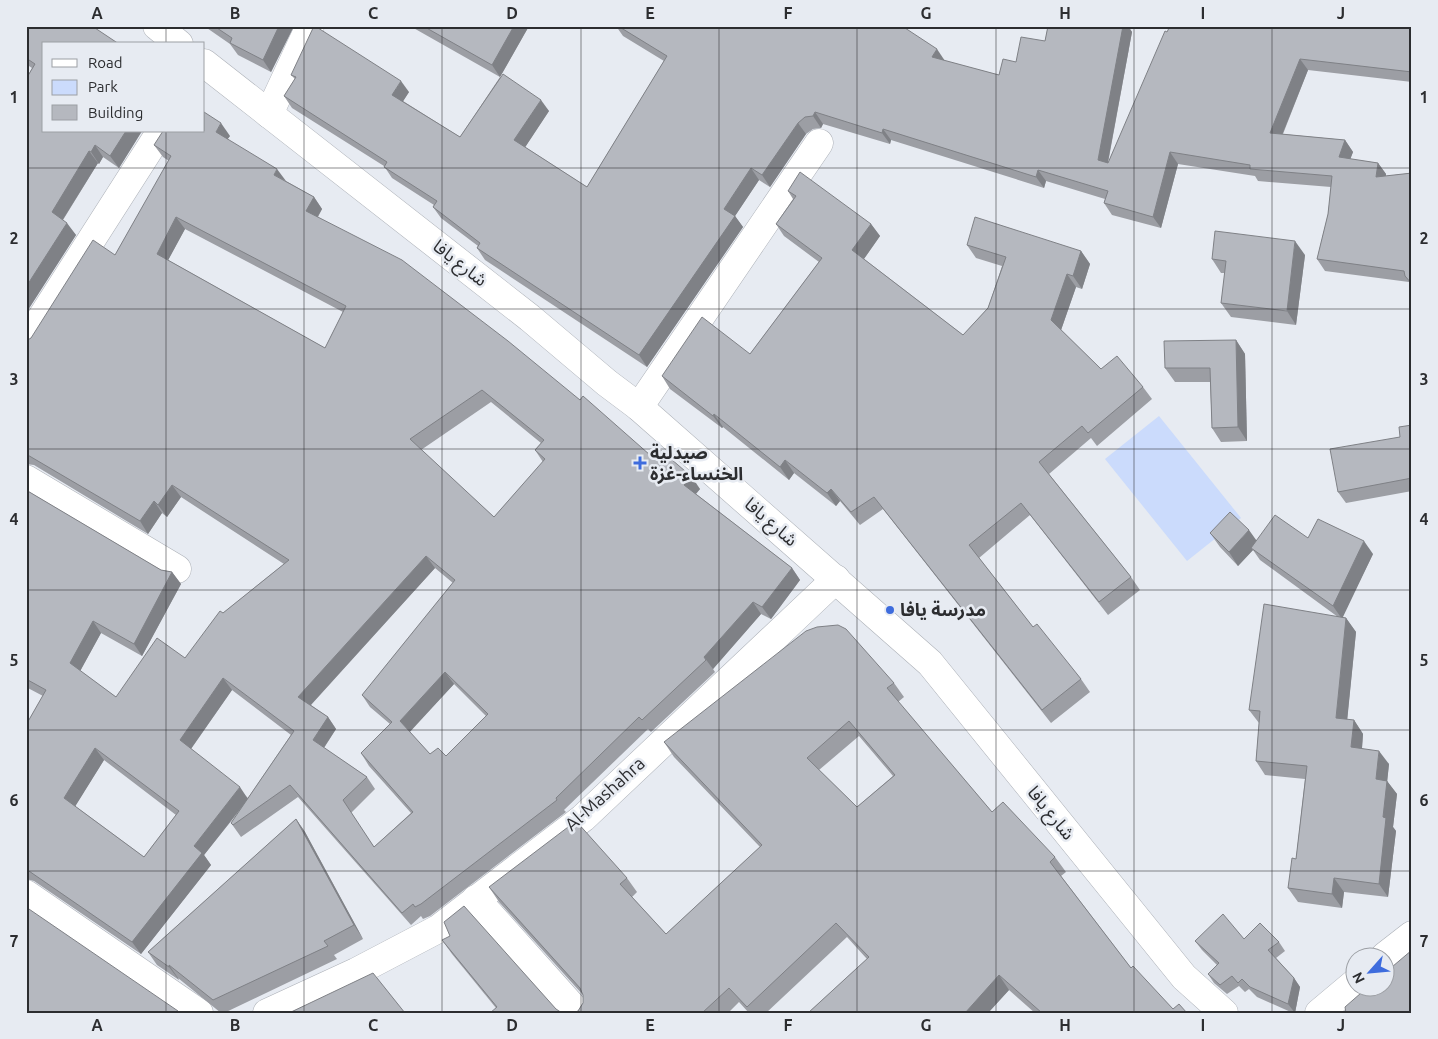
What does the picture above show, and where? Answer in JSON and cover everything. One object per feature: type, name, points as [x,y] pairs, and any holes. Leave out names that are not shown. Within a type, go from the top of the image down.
[{"type":"street","points":[[157,26],[177,42]]},
{"type":"street","points":[[269,114],[310,26]]},
{"type":"street","name":"شارع يافا","points":[[205,64],[530,318],[607,383],[640,407],[930,663],[1184,977],[1224,1013]]},
{"type":"street","points":[[26,342],[160,132]]},
{"type":"street","points":[[640,407],[819,143]]},
{"type":"street","points":[[26,479],[177,568]]},
{"type":"street","name":"Al-Mashahra","points":[[267,1013],[356,972],[438,929],[583,818],[836,579]]},
{"type":"street","points":[[26,894],[199,1013]]},
{"type":"street","points":[[476,899],[578,1013]]},
{"type":"street","points":[[1396,947],[1412,935]]},
{"type":"street","points":[[1319,1013],[1346,990]]},
{"type":"green space","points":[[1159,416],[1241,518],[1187,561],[1105,459]]},
{"type":"building","points":[[26,26],[92,26],[116,42],[42,42],[42,132],[125,132],[110,156],[95,145],[91,152],[89,151],[52,212],[67,223],[26,287],[26,79],[35,64],[26,58]]},
{"type":"building","points":[[214,26],[279,26],[263,60],[230,43],[232,38]]},
{"type":"building","points":[[314,26],[401,81],[392,95],[460,137],[503,74],[541,100],[514,140],[587,187],[667,56],[618,26],[902,26],[937,49],[932,57],[999,75],[1003,59],[1016,62],[1021,37],[1045,41],[1048,26],[1123,26],[1098,160],[1108,163],[1165,31],[1167,32],[1170,26],[1412,26],[1412,72],[1300,59],[1270,133],[1345,140],[1339,157],[1378,163],[1376,177],[1412,173],[1412,284],[1405,276],[1404,271],[1317,259],[1328,214],[1332,176],[1250,169],[1250,165],[1170,152],[1153,217],[1104,203],[1108,191],[1038,170],[1036,177],[883,129],[882,133],[815,112],[813,116],[805,117],[798,123],[762,175],[751,168],[724,209],[735,216],[639,355],[477,248],[480,243],[433,207],[437,201],[384,167],[387,162],[284,96],[296,77],[291,75]]},
{"type":"building","points":[[423,26],[514,26],[492,65]]},
{"type":"building","points":[[205,113],[221,123],[216,132],[277,169],[274,175],[314,197],[306,211],[402,260],[508,341],[580,400],[583,396],[650,455],[657,447],[692,477],[684,485],[792,568],[762,607],[753,602],[704,657],[706,660],[642,720],[639,717],[556,798],[557,800],[421,904],[415,907],[413,904],[402,913],[290,785],[233,825],[231,823],[294,731],[223,678],[180,740],[240,787],[194,846],[202,853],[132,942],[26,869],[26,725],[46,690],[26,679],[26,490],[161,570],[172,572],[134,644],[93,621],[70,663],[116,697],[157,638],[185,658],[220,611],[223,613],[289,560],[172,485],[158,505],[154,501],[140,521],[26,454],[26,341],[31,338],[93,240],[115,255],[171,156],[154,145],[162,132],[205,132]],"holes":[[[176,217],[346,306],[325,348],[157,254]],[[482,390],[544,440],[535,450],[545,459],[494,517],[410,439]],[[426,556],[455,580],[362,695],[392,722],[361,753],[413,812],[374,847],[343,800],[367,777],[313,740],[328,717],[298,697]],[[445,672],[488,714],[446,756],[438,748],[430,754],[400,721]],[[95,748],[179,811],[144,857],[64,798]]]},
{"type":"building","points":[[800,172],[871,224],[852,250],[963,335],[988,308],[1006,257],[967,245],[975,217],[1081,251],[1073,276],[1067,274],[1051,320],[1101,369],[1117,356],[1143,387],[1088,433],[1082,426],[1039,462],[1131,577],[1099,602],[1021,503],[969,545],[1033,627],[1037,624],[1081,679],[1042,710],[874,497],[851,512],[831,489],[827,493],[785,460],[780,467],[714,414],[713,416],[662,376],[702,317],[750,354],[822,258],[776,224],[796,196],[788,191]]},
{"type":"building","points":[[1215,231],[1295,241],[1287,311],[1221,303],[1226,261],[1212,259]]},
{"type":"building","points":[[1236,340],[1238,427],[1212,428],[1210,368],[1165,368],[1164,341]]},
{"type":"building","points":[[1412,425],[1412,478],[1338,492],[1330,449],[1400,437],[1399,427]]},
{"type":"building","points":[[1230,512],[1249,530],[1229,552],[1210,533]]},
{"type":"building","points":[[1275,515],[1308,538],[1318,519],[1364,541],[1333,606],[1251,548]]},
{"type":"building","points":[[1264,604],[1346,618],[1336,718],[1354,720],[1351,747],[1379,751],[1376,779],[1387,781],[1383,817],[1386,818],[1379,884],[1334,878],[1332,894],[1288,888],[1292,858],[1296,859],[1307,766],[1256,761],[1260,711],[1249,710]]},
{"type":"building","points":[[838,625],[846,629],[894,683],[887,688],[992,812],[1003,802],[1055,857],[1050,862],[1131,968],[1133,966],[1173,1009],[1179,1004],[1187,1013],[1042,1013],[999,975],[965,1013],[808,1013],[869,957],[836,923],[747,1007],[729,988],[702,1013],[574,1013],[578,1011],[583,1003],[583,995],[580,988],[489,887],[576,821],[627,878],[620,884],[666,934],[762,845],[664,742],[806,631],[817,627]],"holes":[[[849,721],[895,775],[857,807],[807,758]]]},
{"type":"building","points":[[296,819],[354,925],[324,941],[328,946],[213,1000],[169,965],[169,967],[148,952]]},
{"type":"building","points":[[464,906],[556,1009],[562,1013],[490,1013],[497,1007],[442,940],[450,936],[444,922]]},
{"type":"building","points":[[26,907],[178,1011],[178,1013],[26,1013]]},
{"type":"building","points":[[1223,914],[1244,939],[1260,923],[1279,942],[1268,950],[1294,978],[1288,1004],[1250,987],[1242,979],[1238,983],[1232,976],[1220,985],[1208,974],[1219,963],[1195,941]]},
{"type":"building","points":[[1412,950],[1412,1013],[1346,1013],[1345,1007],[1358,996],[1396,996],[1396,964]]},
{"type":"building","points":[[373,973],[405,1013],[289,1013]]},
{"type":"place","name":"صيدلية الخنساء-غزة","points":[[640,463]]},
{"type":"place","name":"مدرسة يافا","points":[[890,610]]}]
